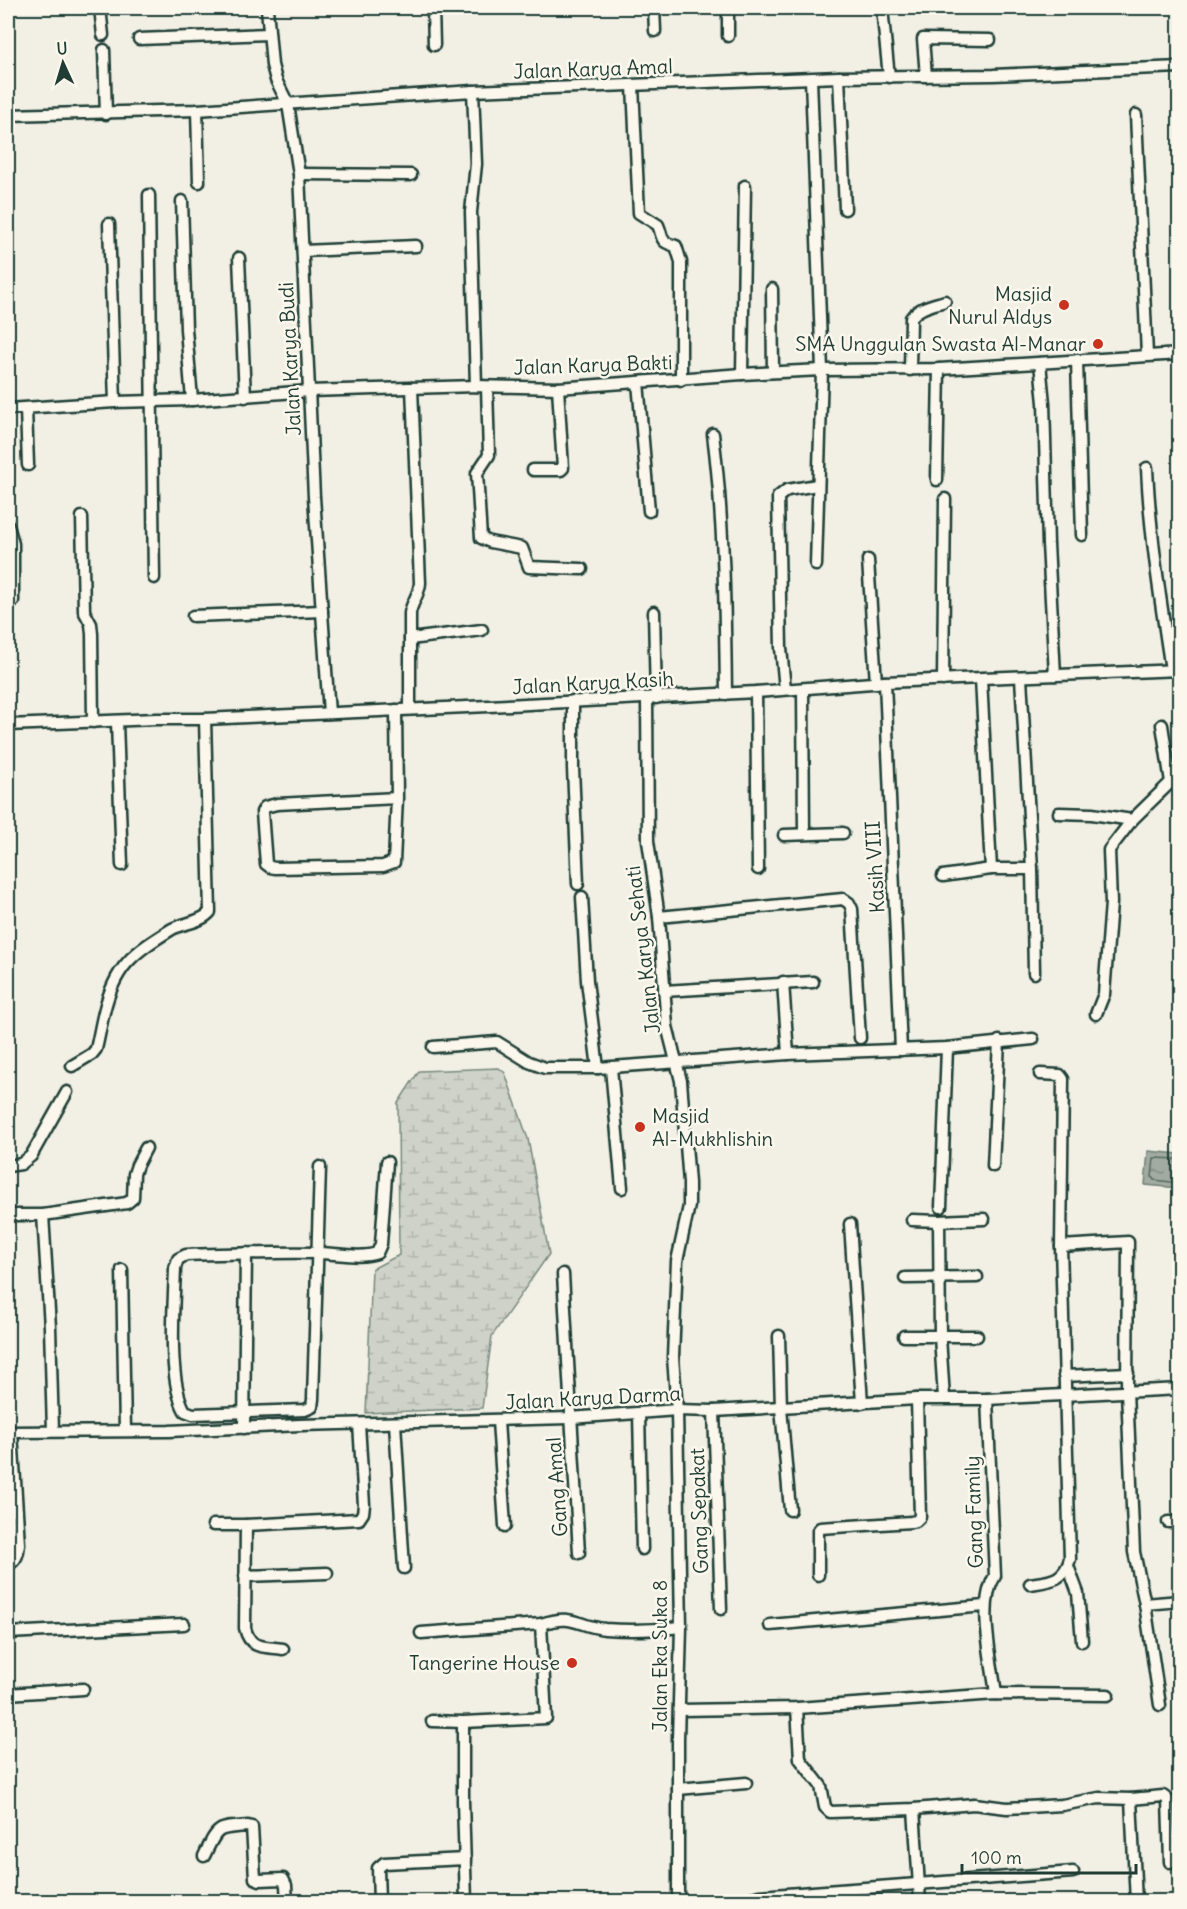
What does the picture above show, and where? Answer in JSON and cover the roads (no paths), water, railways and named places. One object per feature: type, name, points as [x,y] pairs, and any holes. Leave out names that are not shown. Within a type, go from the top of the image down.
[{"type":"street","points":[[100,8],[103,35]]},
{"type":"street","name":"Jalan Karya Budi","points":[[267,8],[276,80],[288,104],[299,174],[309,391],[329,713]]},
{"type":"street","points":[[433,8],[434,45]]},
{"type":"street","points":[[654,8],[655,32]]},
{"type":"street","points":[[728,8],[728,36]]},
{"type":"street","points":[[882,8],[889,76]]},
{"type":"street","points":[[139,39],[269,34]]},
{"type":"street","points":[[926,76],[923,39],[990,40]]},
{"type":"street","points":[[104,50],[106,114]]},
{"type":"street","name":"Jalan Karya Amal","points":[[8,115],[197,110],[473,91],[1179,67]]},
{"type":"street","points":[[839,77],[845,209]]},
{"type":"street","points":[[811,79],[822,370],[816,565]]},
{"type":"street","points":[[633,86],[639,213],[655,222],[664,243],[676,246],[681,262],[681,380]]},
{"type":"street","points":[[473,91],[476,164],[471,212],[482,387],[489,455],[477,473],[481,538],[522,548],[529,567],[582,569]]},
{"type":"street","points":[[197,110],[199,182]]},
{"type":"street","points":[[1136,115],[1147,355]]},
{"type":"street","points":[[299,174],[411,175]]},
{"type":"street","points":[[742,374],[746,186]]},
{"type":"street","points":[[149,195],[154,578]]},
{"type":"street","points":[[182,201],[186,329],[192,400]]},
{"type":"street","points":[[109,224],[115,402]]},
{"type":"street","points":[[303,251],[416,246]]},
{"type":"street","points":[[239,258],[245,397]]},
{"type":"street","points":[[772,289],[773,372]]},
{"type":"street","points":[[910,370],[913,314],[918,310],[945,301]]},
{"type":"street","name":"Jalan Karya Bakti","points":[[8,409],[115,402],[151,403],[309,391],[482,387],[558,388],[773,372],[939,369],[1179,354]]},
{"type":"street","points":[[1077,360],[1082,535]]},
{"type":"street","points":[[1040,363],[1044,403],[1055,675]]},
{"type":"street","points":[[937,480],[939,369]]},
{"type":"street","points":[[638,382],[649,511]]},
{"type":"street","points":[[410,708],[411,608],[418,596],[420,583],[412,388]]},
{"type":"street","points":[[533,470],[561,470],[563,468],[558,388]]},
{"type":"street","points":[[26,409],[28,465]]},
{"type":"street","points":[[713,434],[718,475],[725,594],[726,694]]},
{"type":"street","points":[[1147,468],[1154,556],[1175,670]]},
{"type":"street","points":[[785,689],[781,648],[778,497],[787,490],[817,485]]},
{"type":"street","points":[[943,680],[945,499]]},
{"type":"street","points":[[82,517],[84,611],[91,624],[92,634],[93,722]]},
{"type":"street","points":[[8,525],[13,544],[13,602]]},
{"type":"street","name":"Kasih VIII","points":[[868,560],[881,683],[901,1050]]},
{"type":"street","points":[[193,616],[322,611]]},
{"type":"street","name":"Jalan Karya Sehati","points":[[654,612],[648,841],[659,917],[667,1026],[678,1062],[685,1119],[689,1206],[677,1262],[674,1357],[677,1410]]},
{"type":"street","points":[[410,639],[482,630]]},
{"type":"street","name":"Jalan Karya Kasih","points":[[8,725],[204,719],[651,698],[881,683],[1175,670]]},
{"type":"street","points":[[1021,678],[1032,869],[1034,973]]},
{"type":"street","points":[[981,679],[992,869]]},
{"type":"street","points":[[803,689],[804,834]]},
{"type":"street","points":[[756,692],[758,869]]},
{"type":"street","points":[[573,701],[573,768],[578,884]]},
{"type":"street","points":[[396,710],[397,798],[393,864],[275,868],[266,864],[262,812],[265,807],[278,804],[397,798]]},
{"type":"street","points":[[72,1066],[85,1059],[96,1049],[114,982],[123,966],[134,954],[154,940],[210,912],[204,719]]},
{"type":"street","points":[[117,722],[122,865]]},
{"type":"street","points":[[1096,1014],[1104,994],[1111,903],[1109,850],[1132,820],[1175,780],[1162,725]]},
{"type":"street","points":[[1059,813],[1092,814],[1132,820]]},
{"type":"street","points":[[784,835],[843,833]]},
{"type":"street","points":[[943,876],[992,869],[1032,869]]},
{"type":"street","points":[[582,897],[586,981],[598,1068]]},
{"type":"street","points":[[659,917],[843,899],[852,909],[860,1038]]},
{"type":"street","points":[[783,982],[788,1054]]},
{"type":"street","points":[[664,991],[783,982],[813,982]]},
{"type":"street","points":[[433,1047],[497,1042],[529,1062],[545,1068],[610,1068],[788,1054],[947,1048],[1033,1039]]},
{"type":"street","points":[[993,1166],[999,1041]]},
{"type":"street","points":[[942,1207],[947,1048]]},
{"type":"street","points":[[610,1068],[622,1188]]},
{"type":"street","points":[[1030,1584],[1056,1579],[1068,1566],[1070,1559],[1061,1246],[1063,1079],[1060,1075],[1040,1074]]},
{"type":"street","points":[[8,1166],[21,1164],[31,1156],[67,1092]]},
{"type":"street","points":[[14,1215],[43,1215],[130,1202],[135,1194],[134,1174],[146,1148]]},
{"type":"street","points":[[320,1167],[317,1253],[313,1405],[310,1409],[305,1410],[193,1414],[185,1411],[174,1365],[176,1262],[182,1256],[246,1253],[317,1253],[368,1255],[380,1251],[387,1162]]},
{"type":"street","points":[[43,1215],[50,1327],[53,1431]]},
{"type":"street","points":[[912,1220],[984,1220]]},
{"type":"street","points":[[939,1221],[940,1336],[944,1398]]},
{"type":"street","points":[[850,1224],[862,1403]]},
{"type":"street","points":[[1061,1246],[1128,1242],[1127,1391],[1134,1552],[1145,1604],[1160,1705]]},
{"type":"street","points":[[244,1428],[246,1253]]},
{"type":"street","points":[[122,1269],[125,1430]]},
{"type":"street","name":"Gang Amal","points":[[563,1274],[579,1553]]},
{"type":"street","points":[[904,1278],[977,1277]]},
{"type":"street","points":[[779,1336],[781,1408],[790,1510]]},
{"type":"street","points":[[904,1336],[977,1336]]},
{"type":"street","points":[[1064,1376],[1128,1373]]},
{"type":"street","name":"Jalan Karya Darma","points":[[10,1432],[169,1431],[498,1421],[677,1410],[714,1411],[917,1399],[987,1399],[1179,1389]]},
{"type":"street","points":[[818,1575],[818,1531],[820,1528],[911,1522],[920,1517],[917,1399]]},
{"type":"street","name":"Gang Family","points":[[987,1399],[995,1576],[989,1585],[985,1606],[996,1694]]},
{"type":"street","name":"Jalan Eka Suka 8","points":[[677,1410],[681,1627],[678,1902]]},
{"type":"street","name":"Gang Sepakat","points":[[714,1411],[721,1609]]},
{"type":"street","points":[[639,1413],[642,1549]]},
{"type":"street","points":[[498,1421],[505,1526]]},
{"type":"street","points":[[395,1423],[404,1568]]},
{"type":"street","points":[[213,1525],[359,1519],[364,1505],[359,1424]]},
{"type":"street","points":[[8,1565],[14,1562],[18,1555],[19,1544],[10,1432]]},
{"type":"street","points":[[246,1525],[245,1628],[247,1638],[252,1644],[283,1649]]},
{"type":"street","points":[[1068,1566],[1078,1593],[1082,1641]]},
{"type":"street","points":[[245,1576],[327,1573]]},
{"type":"street","points":[[1145,1604],[1179,1601]]},
{"type":"street","points":[[770,1625],[985,1606]]},
{"type":"street","points":[[421,1633],[541,1624],[556,1619],[568,1619],[603,1629],[644,1631],[681,1627]]},
{"type":"street","points":[[8,1634],[184,1624]]},
{"type":"street","points":[[432,1721],[463,1722],[546,1718],[541,1624]]},
{"type":"street","points":[[8,1694],[83,1689]]},
{"type":"street","points":[[680,1710],[797,1708],[996,1694],[1108,1695]]},
{"type":"street","points":[[797,1708],[800,1759],[821,1786],[826,1809],[836,1813],[974,1804],[1007,1808],[1062,1805],[1099,1798],[1131,1799],[1163,1796],[1168,1800],[1170,1862]]},
{"type":"street","points":[[463,1722],[462,1802],[466,1902]]},
{"type":"street","points":[[678,1789],[746,1783]]},
{"type":"street","points":[[1131,1799],[1136,1902]]},
{"type":"street","points":[[914,1809],[920,1902]]},
{"type":"street","points":[[204,1856],[220,1829],[252,1827],[255,1878],[285,1880],[287,1902]]},
{"type":"street","points":[[379,1902],[378,1868],[384,1863],[465,1859]]},
{"type":"street","points":[[733,1902],[760,1896],[1073,1872]]},
{"type":"water","points":[[1148,1151],[1179,1154],[1179,1188],[1145,1185]]},
{"type":"place","name":"Masjid Nurul Aldys","points":[[1064,305]]},
{"type":"place","name":"SMA Unggulan Swasta Al-Manar","points":[[1098,344]]},
{"type":"place","name":"Masjid Al-Mukhlishin","points":[[640,1127]]},
{"type":"place","name":"Tangerine House","points":[[572,1663]]}]
